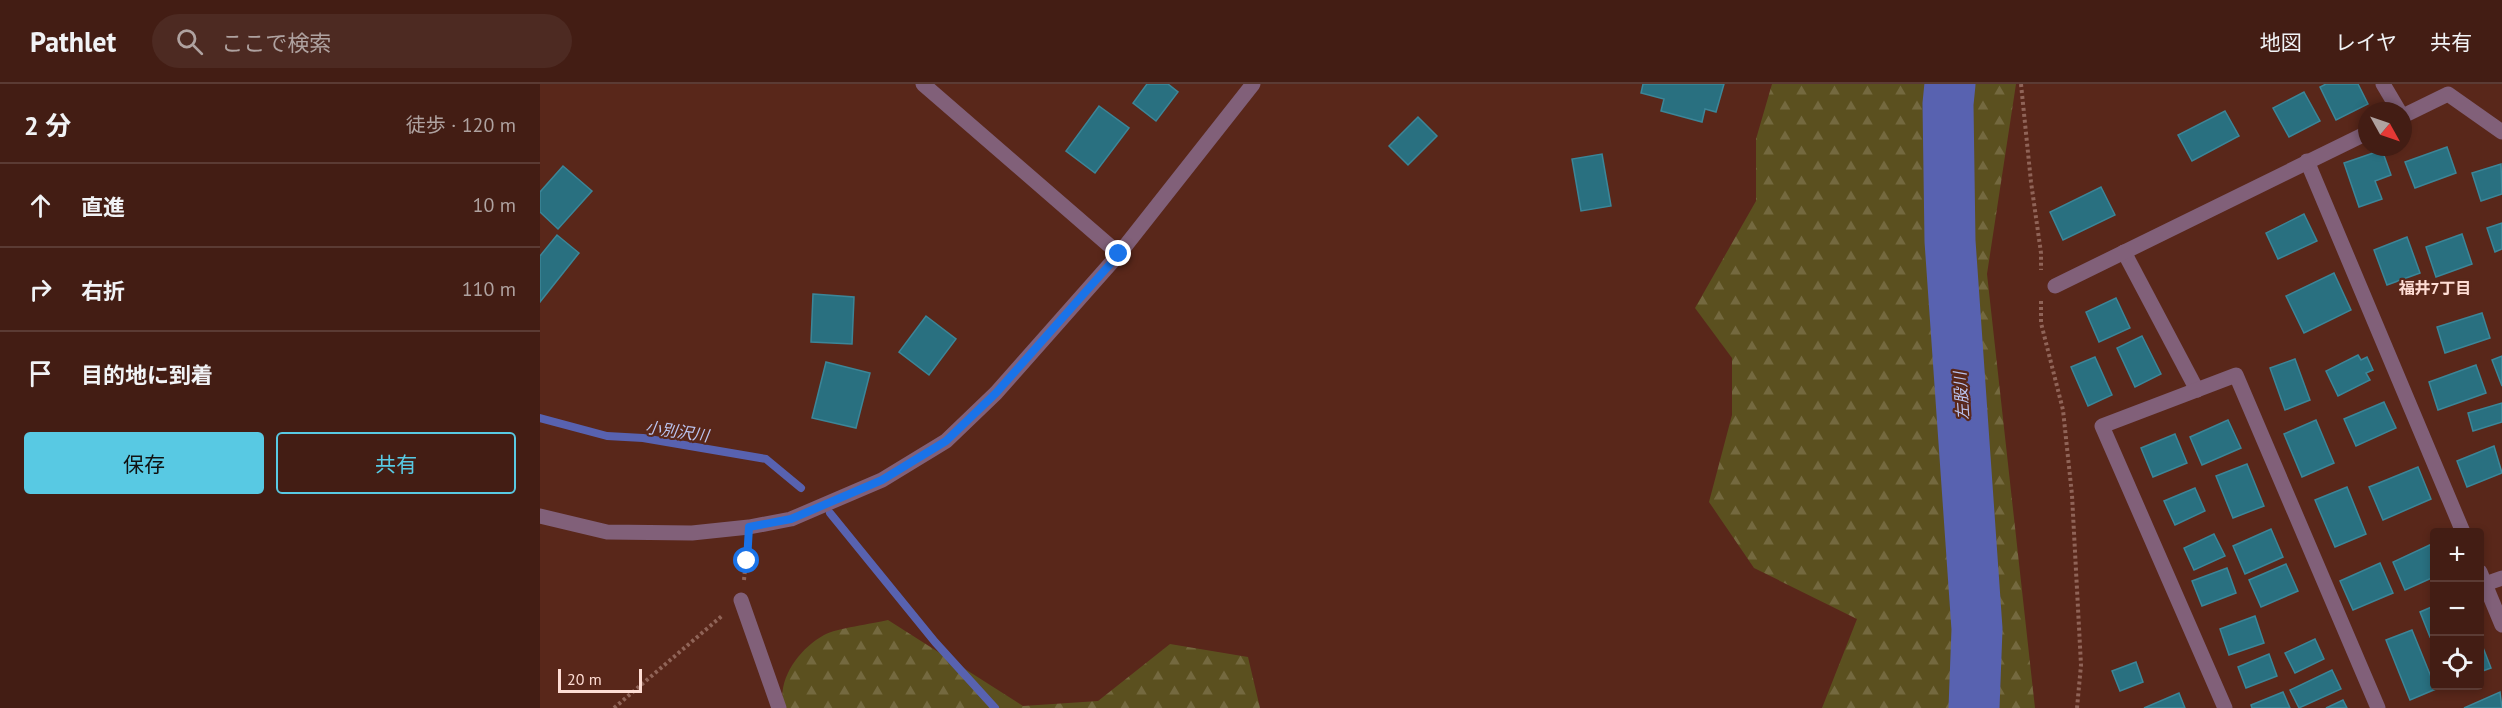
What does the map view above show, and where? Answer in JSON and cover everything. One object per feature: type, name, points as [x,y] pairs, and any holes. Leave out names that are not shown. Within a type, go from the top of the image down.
[{"type":"street","points":[[924,84],[1119,254]]},
{"type":"street","points":[[540,516],[607,532],[692,533],[749,527],[791,519],[872,485],[946,441],[996,393],[1119,254],[1253,84]]},
{"type":"street","points":[[2383,84],[2394,102]]},
{"type":"street","points":[[2412,112],[2448,94],[2502,132]]},
{"type":"street","points":[[2055,286],[2358,137]]},
{"type":"street","points":[[2307,161],[2461,528]]},
{"type":"street","points":[[2124,252],[2197,390]]},
{"type":"street","points":[[2225,708],[2102,426],[2236,375],[2379,708]]},
{"type":"street","points":[[2484,578],[2502,578]]},
{"type":"street","points":[[2484,582],[2502,625]]},
{"type":"street","points":[[741,600],[779,708]]},
{"type":"path","points":[[2021,84],[2041,253],[2041,276]]},
{"type":"path","points":[[2041,300],[2041,323],[2063,410],[2072,495],[2081,665],[2078,708]]},
{"type":"path","points":[[614,708],[741,600],[749,527]]},
{"type":"green space","points":[[1772,84],[2016,84],[1987,274],[2035,708],[1822,708],[1857,619],[1754,568],[1709,502],[1732,415],[1732,358],[1695,308],[1756,201],[1756,139]]},
{"type":"green space","points":[[888,620],[1023,706],[1098,701],[1170,644],[1248,657],[1260,708],[784,708],[782,697],[787,676],[806,648],[824,635],[837,630]]},
{"type":"building","points":[[1147,84],[1168,84],[1178,92],[1156,121],[1133,103]]},
{"type":"building","points":[[1643,84],[1724,84],[1716,112],[1705,109],[1702,122],[1661,111],[1664,99],[1641,93]]},
{"type":"building","points":[[2326,84],[2358,84],[2367,102],[2358,102],[2358,109],[2336,120],[2320,87]]},
{"type":"building","points":[[2304,92],[2320,121],[2289,137],[2273,108]]},
{"type":"building","points":[[1099,106],[1129,128],[1095,173],[1066,151]]},
{"type":"building","points":[[2225,111],[2239,136],[2192,161],[2178,135]]},
{"type":"building","points":[[1418,117],[1437,136],[1408,165],[1389,146]]},
{"type":"building","points":[[2447,147],[2456,173],[2415,188],[2405,162]]},
{"type":"building","points":[[1602,154],[1611,206],[1581,211],[1572,159]]},
{"type":"building","points":[[2364,156],[2384,156],[2391,175],[2375,181],[2382,199],[2359,207],[2344,163]]},
{"type":"building","points":[[2501,164],[2502,194],[2481,201],[2472,173]]},
{"type":"building","points":[[563,166],[592,191],[558,229],[540,212],[540,192]]},
{"type":"building","points":[[2101,187],[2115,215],[2063,240],[2050,212]]},
{"type":"building","points":[[2304,214],[2317,241],[2278,259],[2266,233]]},
{"type":"building","points":[[2502,223],[2502,249],[2495,252],[2487,228]]},
{"type":"building","points":[[2462,234],[2472,264],[2436,277],[2426,247]]},
{"type":"building","points":[[557,235],[579,253],[540,302],[540,256]]},
{"type":"building","points":[[2407,237],[2420,273],[2387,285],[2374,250]]},
{"type":"building","points":[[2334,273],[2351,310],[2304,333],[2286,296]]},
{"type":"building","points":[[813,294],[854,297],[852,344],[811,342]]},
{"type":"building","points":[[2116,298],[2130,328],[2099,342],[2086,312]]},
{"type":"building","points":[[2482,313],[2490,338],[2445,353],[2437,327]]},
{"type":"building","points":[[926,316],[956,339],[929,375],[899,352]]},
{"type":"building","points":[[2142,336],[2161,374],[2135,387],[2117,348]]},
{"type":"building","points":[[2358,355],[2361,360],[2367,357],[2373,370],[2366,373],[2370,380],[2338,396],[2326,371]]},
{"type":"building","points":[[2502,356],[2502,386],[2492,360]]},
{"type":"building","points":[[2095,357],[2112,395],[2088,406],[2071,367]]},
{"type":"building","points":[[2295,359],[2310,400],[2285,410],[2270,368]]},
{"type":"building","points":[[826,362],[870,373],[856,428],[812,418]]},
{"type":"building","points":[[2476,365],[2486,393],[2438,410],[2429,382]]},
{"type":"building","points":[[2384,402],[2396,428],[2356,446],[2344,419]]},
{"type":"building","points":[[2502,403],[2502,422],[2473,431],[2468,413]]},
{"type":"building","points":[[2228,420],[2241,448],[2202,465],[2190,437]]},
{"type":"building","points":[[2316,420],[2334,463],[2302,477],[2284,434]]},
{"type":"building","points":[[2175,434],[2187,463],[2153,477],[2141,448]]},
{"type":"building","points":[[2494,446],[2502,473],[2467,487],[2457,461]]},
{"type":"building","points":[[2247,464],[2264,506],[2233,518],[2216,476]]},
{"type":"building","points":[[2418,467],[2431,499],[2383,520],[2369,487]]},
{"type":"building","points":[[2347,487],[2366,534],[2335,547],[2315,500]]},
{"type":"building","points":[[2195,488],[2205,511],[2175,525],[2164,501]]},
{"type":"building","points":[[2271,529],[2283,557],[2245,574],[2233,546]]},
{"type":"building","points":[[2214,534],[2225,556],[2194,570],[2184,548]]},
{"type":"building","points":[[2430,545],[2430,579],[2405,590],[2393,562]]},
{"type":"building","points":[[2380,563],[2393,593],[2353,610],[2340,581]]},
{"type":"building","points":[[2286,564],[2298,591],[2261,607],[2249,580]]},
{"type":"building","points":[[2227,568],[2236,593],[2202,606],[2192,581]]},
{"type":"building","points":[[2430,608],[2430,637],[2420,612]]},
{"type":"building","points":[[2255,616],[2264,643],[2229,655],[2220,629]]},
{"type":"building","points":[[2412,630],[2430,674],[2430,690],[2434,690],[2410,700],[2386,640]]},
{"type":"building","points":[[2315,639],[2324,659],[2295,673],[2285,653]]},
{"type":"building","points":[[2484,650],[2491,668],[2484,671]]},
{"type":"building","points":[[2269,654],[2277,676],[2246,688],[2238,667]]},
{"type":"building","points":[[2136,662],[2143,682],[2120,691],[2112,671]]},
{"type":"building","points":[[2332,670],[2341,689],[2299,708],[2290,690]]},
{"type":"building","points":[[2283,692],[2290,708],[2252,708],[2251,705]]},
{"type":"building","points":[[2500,692],[2502,708],[2464,708]]},
{"type":"building","points":[[2179,693],[2185,708],[2144,708]]},
{"type":"building","points":[[2343,700],[2347,708],[2326,708]]},
{"type":"waterway","name":"左股川","points":[[1950,84],[1948,104],[1950,241],[1977,629],[1974,708]]},
{"type":"waterway","name":"小別沢川","points":[[540,418],[607,436],[643,438],[766,459],[801,488]]},
{"type":"waterway","name":"小別沢川","points":[[830,513],[935,642],[995,708]]},
{"type":"district","name":"福井7丁目","points":[[2435,288]]},
{"type":"route","points":[[747,561],[749,527],[791,519],[882,480],[946,441],[996,393],[1119,254]]}]
